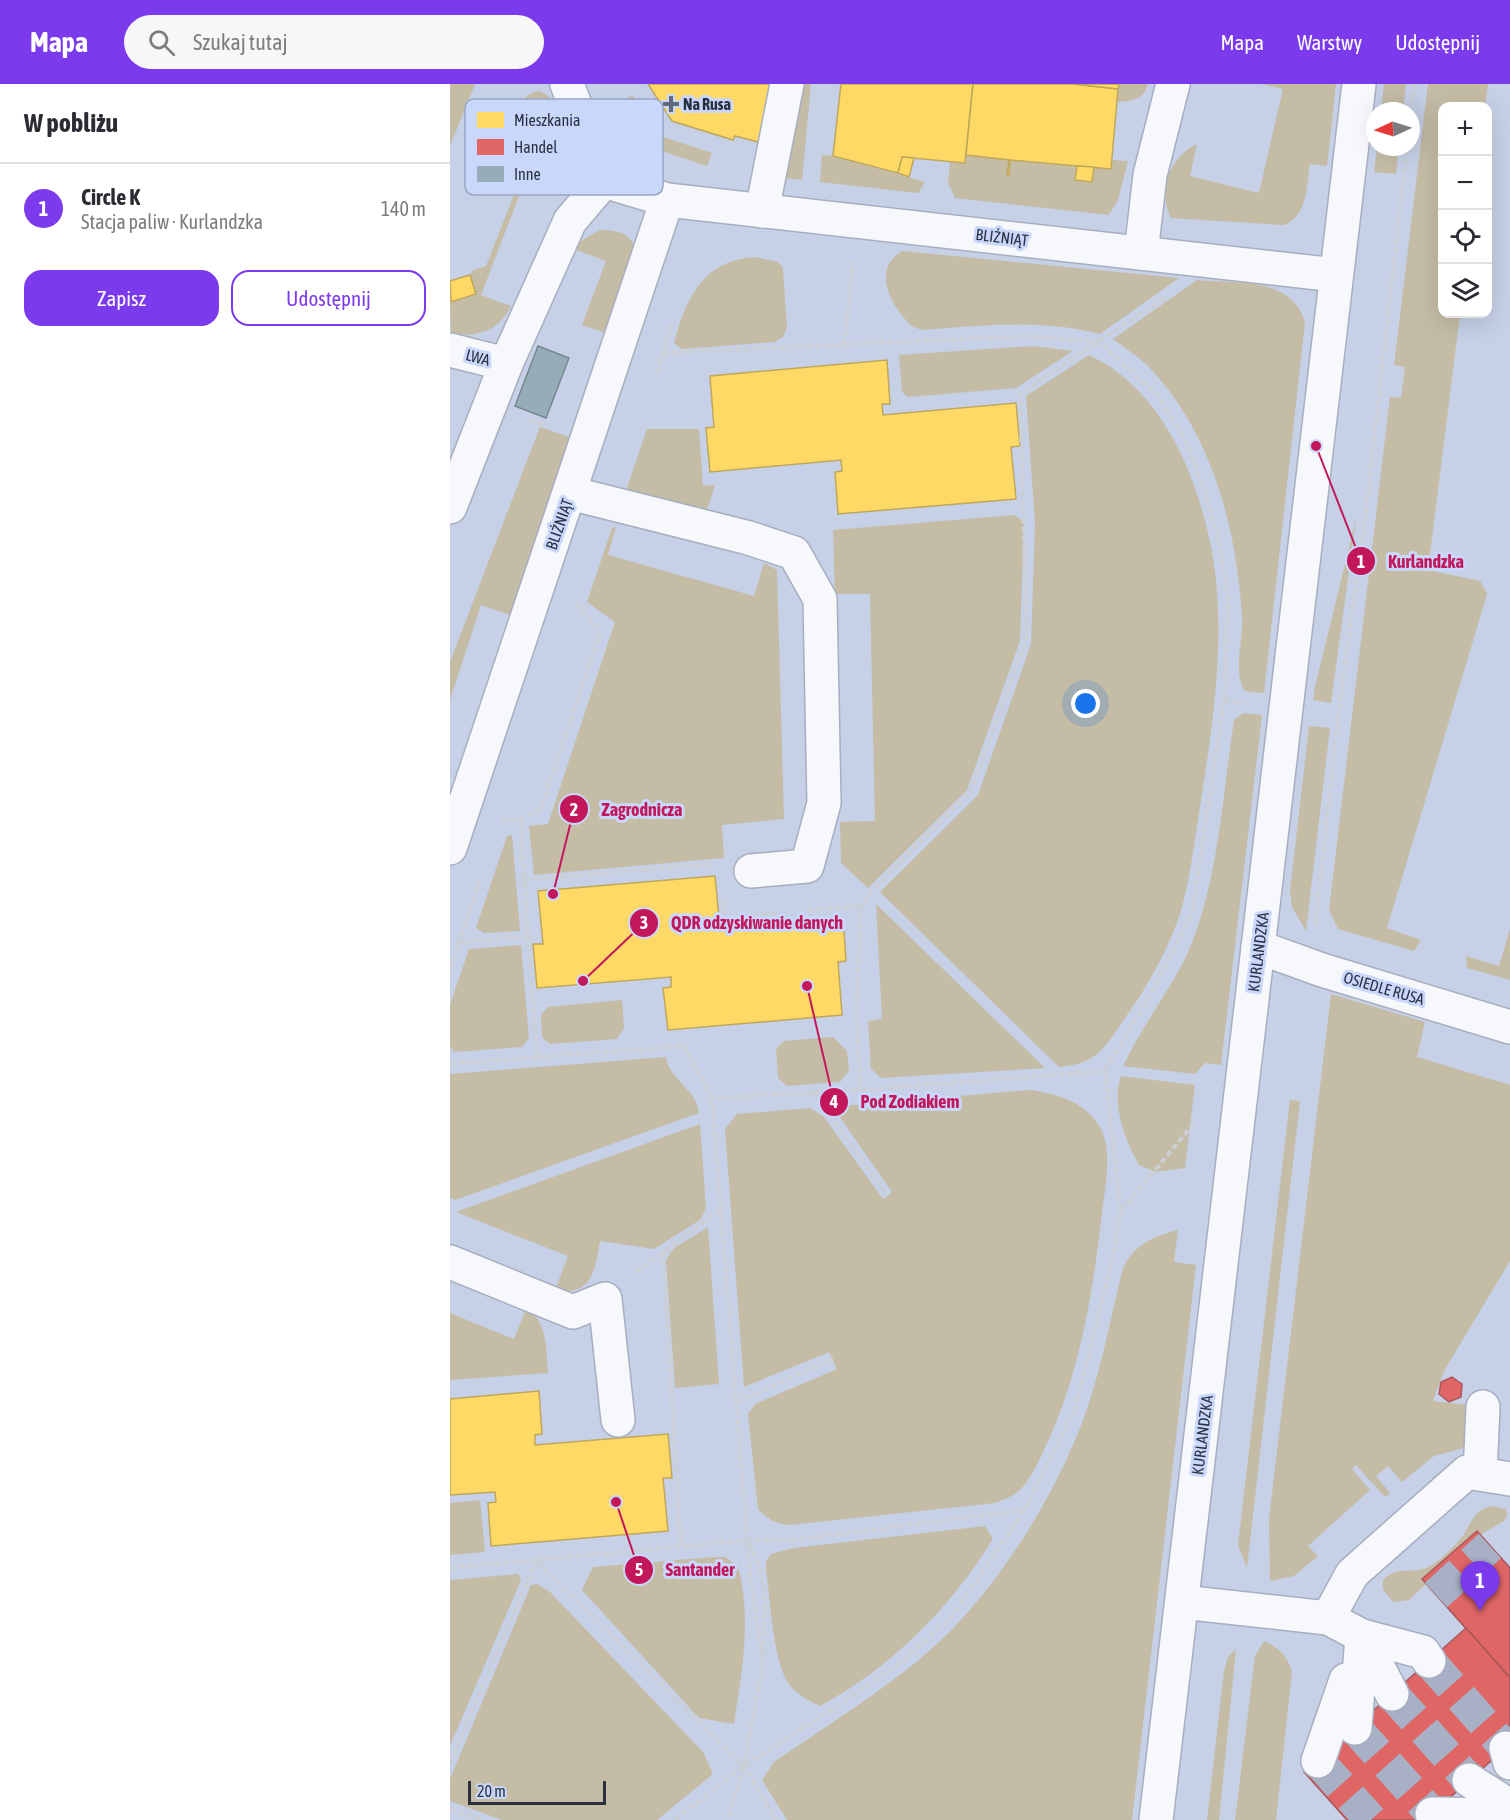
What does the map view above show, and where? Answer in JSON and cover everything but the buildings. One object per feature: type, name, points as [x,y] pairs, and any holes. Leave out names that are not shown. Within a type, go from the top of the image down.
[{"type":"street","points":[[567,84],[573,99]]},
{"type":"street","points":[[762,210],[787,84]]},
{"type":"street","points":[[1141,253],[1150,175],[1173,84]]},
{"type":"street","name":"KURLANDZKA","points":[[1156,1820],[1359,84]]},
{"type":"street","points":[[450,507],[506,364],[570,221],[592,195]]},
{"type":"street","name":"BLIŹNIĄT","points":[[650,195],[667,200],[1336,275]]},
{"type":"street","name":"BLIŹNIĄT","points":[[450,848],[667,200]]},
{"type":"street","name":"LWA","points":[[450,350],[506,364]]},
{"type":"street","points":[[570,493],[749,538],[794,553],[820,599],[824,803],[807,866],[751,871]]},
{"type":"street","name":"OSIEDLE RUSA","points":[[1258,947],[1322,970],[1510,1027]]},
{"type":"street","points":[[450,1262],[573,1312],[604,1299],[618,1420]]},
{"type":"street","points":[[1328,1618],[1352,1574],[1467,1472],[1495,1476],[1483,1407]]},
{"type":"street","points":[[1182,1602],[1328,1618],[1362,1636],[1423,1652],[1429,1661]]},
{"type":"street","points":[[1362,1636],[1392,1694]]},
{"type":"street","points":[[1354,1728],[1362,1636]]},
{"type":"street","points":[[1318,1761],[1362,1636]]},
{"type":"street","points":[[1163,1766],[1173,1820]]},
{"type":"street","points":[[1469,1780],[1510,1806]]},
{"type":"street","points":[[1432,1814],[1510,1817]]},
{"type":"street","points":[[1504,1820],[1510,1817]]},
{"type":"path","points":[[1412,102],[1414,84]]},
{"type":"path","points":[[1316,926],[1338,716],[1366,509],[1406,156]]},
{"type":"path","points":[[844,345],[859,221]]},
{"type":"path","points":[[861,1090],[856,1016],[861,906],[872,891],[971,791],[1027,637],[1020,394],[1184,285],[1190,258]]},
{"type":"path","points":[[663,353],[1024,336],[1099,342],[1159,396],[1187,443],[1204,487],[1220,546],[1228,597],[1224,701],[1192,914],[1151,994],[1105,1071],[1121,1212],[1111,1265],[1076,1406],[1025,1510],[952,1616],[912,1652],[850,1698],[744,1766],[675,1820]]},
{"type":"path","points":[[490,406],[588,439]]},
{"type":"path","points":[[499,822],[520,819],[540,810],[601,631],[574,602]]},
{"type":"path","points":[[520,819],[537,1057]]},
{"type":"path","points":[[524,880],[719,864]]},
{"type":"path","points":[[450,971],[484,865]]},
{"type":"path","points":[[722,896],[724,918],[781,913]]},
{"type":"path","points":[[803,910],[861,906]]},
{"type":"path","points":[[460,942],[528,936]]},
{"type":"path","points":[[450,1064],[684,1046],[712,1098],[750,1573],[763,1665]]},
{"type":"path","points":[[712,1098],[861,1090],[1105,1071]]},
{"type":"path","points":[[813,1092],[888,1196]]},
{"type":"path","points":[[1121,1212],[1202,1114]]},
{"type":"path","points":[[604,1299],[663,1251],[722,1209]]},
{"type":"path","points":[[663,1251],[681,1547]]},
{"type":"path","points":[[738,1402],[833,1359]]},
{"type":"path","points":[[450,1568],[749,1540],[793,1540],[1025,1510]]},
{"type":"path","points":[[728,1820],[744,1766],[763,1665],[766,1597],[762,1571],[749,1540]]},
{"type":"path","points":[[536,1561],[744,1766],[776,1820]]},
{"type":"path","points":[[450,1763],[536,1561]]},
{"type":"path","points":[[450,1809],[481,1820]]},
{"type":"shaded area","points":[[450,84],[475,84],[469,99],[465,99],[465,109],[450,146]]},
{"type":"shaded area","points":[[797,84],[811,84],[802,180],[777,177]]},
{"type":"shaded area","points":[[1119,84],[1148,84],[1140,96],[1132,100],[1117,102]]},
{"type":"shaded area","points":[[1262,84],[1336,84],[1327,166],[1310,164],[1305,199],[1298,214],[1284,225],[1171,218],[1165,197],[1168,176],[1179,157],[1197,144],[1190,176],[1259,193],[1283,89]]},
{"type":"shaded area","points":[[1384,84],[1406,84],[1404,102],[1382,102]]},
{"type":"shaded area","points":[[1428,84],[1488,84],[1486,102],[1438,102],[1438,318],[1460,318],[1428,570],[1480,581],[1487,594],[1387,928],[1421,940],[1414,951],[1338,929],[1329,910],[1390,397],[1401,398],[1405,367],[1394,365]]},
{"type":"shaded area","points":[[539,91],[551,99],[525,99],[531,93]]},
{"type":"shaded area","points":[[663,137],[712,153],[707,166],[663,151]]},
{"type":"shaded area","points":[[822,155],[833,156],[925,182],[918,193],[820,182]]},
{"type":"shaded area","points":[[966,155],[1009,160],[1009,175],[1010,160],[1077,166],[1075,180],[1092,182],[1094,167],[1111,169],[1112,160],[1128,161],[1118,200],[1109,215],[955,198],[948,183],[950,162],[965,163]]},
{"type":"shaded area","points":[[1376,156],[1398,156],[1396,174],[1374,172]]},
{"type":"shaded area","points":[[514,195],[519,195],[481,295],[511,306],[494,327],[486,331],[470,334],[451,333],[450,303],[476,295],[470,275],[473,270],[486,266]]},
{"type":"shaded area","points":[[600,230],[621,233],[629,238],[635,247],[608,334],[582,325],[606,261],[576,250],[581,241]]},
{"type":"shaded area","points":[[902,251],[1179,278],[1100,334],[1056,326],[1012,324],[923,330],[913,327],[905,319],[892,300],[888,289],[887,268],[892,259]]},
{"type":"shaded area","points":[[755,257],[778,262],[783,268],[787,328],[783,337],[775,342],[682,349],[674,343],[684,311],[700,284],[722,265]]},
{"type":"shaded area","points":[[1197,280],[1261,285],[1275,290],[1288,297],[1298,307],[1305,322],[1264,693],[1245,691],[1241,683],[1239,665],[1242,615],[1234,548],[1227,515],[1205,451],[1171,393],[1145,363],[1113,339]]},
{"type":"shaded area","points":[[1033,346],[1073,351],[1016,388],[908,397],[902,392],[899,355]]},
{"type":"shaded area","points":[[1089,355],[1113,369],[1135,387],[1153,408],[1169,431],[1193,483],[1209,537],[1215,571],[1218,605],[1217,675],[1214,710],[1189,874],[1176,925],[1151,978],[1107,1044],[1084,1062],[1059,1067],[880,892],[978,795],[1031,644],[1035,523],[1026,396]]},
{"type":"shaded area","points":[[540,427],[572,438],[513,616],[481,605],[450,700],[450,662]]},
{"type":"shaded area","points":[[647,429],[699,429],[703,486],[715,485],[708,507],[701,512],[632,493],[627,488]]},
{"type":"shaded area","points":[[1014,515],[1024,522],[1020,641],[967,790],[868,888],[841,863],[840,822],[875,821],[870,594],[835,594],[833,530]]},
{"type":"shaded area","points":[[1356,519],[1331,703],[1313,700],[1315,687]]},
{"type":"shaded area","points":[[616,527],[608,555],[754,596],[764,563],[777,570],[784,819],[722,825],[724,858],[534,875],[529,826],[548,824],[615,622],[587,602],[612,528]]},
{"type":"shaded area","points":[[1243,713],[1262,715],[1221,1065],[1205,1063],[1195,1074],[1123,1066],[1181,965],[1199,924],[1213,867],[1234,720]]},
{"type":"shaded area","points":[[1309,726],[1330,728],[1306,931],[1292,907],[1290,891]]},
{"type":"shaded area","points":[[512,835],[520,931],[484,933],[476,928],[507,836]]},
{"type":"shaded area","points":[[876,904],[1045,1068],[881,1078],[871,1069],[868,1021],[882,1019]]},
{"type":"shaded area","points":[[1510,929],[1510,980],[1467,968],[1466,956],[1499,966]]},
{"type":"shaded area","points":[[521,945],[529,1038],[522,1047],[454,1052],[450,1046],[450,1005],[469,949]]},
{"type":"shaded area","points":[[1331,994],[1425,1022],[1417,1057],[1510,1085],[1510,1261],[1444,1371],[1433,1401],[1468,1405],[1467,1447],[1434,1456],[1402,1482],[1388,1466],[1376,1476],[1390,1493],[1385,1497],[1356,1465],[1352,1469],[1370,1490],[1308,1546],[1318,1556],[1294,1576],[1270,1581],[1269,1519]]},
{"type":"shaded area","points":[[622,1000],[624,1028],[617,1039],[550,1044],[542,1037],[541,1015],[548,1007]]},
{"type":"shaded area","points":[[833,1037],[847,1051],[849,1071],[840,1082],[787,1086],[778,1078],[776,1049],[784,1041]]},
{"type":"shaded area","points":[[666,1057],[672,1072],[693,1097],[699,1113],[455,1200],[450,1198],[450,1074]]},
{"type":"shaded area","points":[[1121,1076],[1195,1085],[1185,1168],[1156,1172],[1139,1165],[1121,1122],[1118,1087]]},
{"type":"shaded area","points":[[1031,1090],[1068,1100],[1092,1116],[1103,1133],[1107,1167],[1094,1271],[1077,1357],[1060,1412],[1031,1476],[1017,1492],[995,1503],[790,1525],[769,1519],[758,1509],[748,1414],[755,1404],[837,1369],[829,1352],[744,1387],[725,1129],[737,1114],[810,1108],[824,1117],[883,1199],[892,1192],[839,1116],[843,1106]]},
{"type":"shaded area","points":[[1290,1100],[1300,1101],[1247,1568],[1238,1545]]},
{"type":"shaded area","points":[[700,1124],[706,1208],[700,1220],[654,1249],[600,1241],[590,1279],[577,1289],[555,1290],[568,1256],[456,1212]]},
{"type":"shaded area","points":[[708,1227],[719,1384],[675,1388],[666,1260],[673,1249]]},
{"type":"shaded area","points":[[1178,1230],[1174,1262],[1196,1265],[1132,1820],[787,1820],[762,1780],[774,1762],[895,1679],[918,1660],[959,1622],[996,1578],[1044,1504],[1081,1426],[1099,1368],[1123,1268],[1139,1247]]},
{"type":"shaded area","points":[[527,1307],[539,1321],[545,1337],[548,1373],[450,1380],[450,1313],[514,1339]]},
{"type":"shaded area","points":[[480,1500],[485,1552],[450,1555],[450,1503]]},
{"type":"shaded area","points":[[1492,1506],[1506,1509],[1507,1516],[1504,1521],[1480,1535],[1476,1531],[1422,1579],[1426,1584],[1409,1600],[1393,1602],[1383,1589],[1383,1580],[1388,1575],[1400,1571],[1424,1569],[1434,1563],[1457,1542],[1481,1510]]},
{"type":"shaded area","points":[[985,1526],[993,1539],[976,1564],[938,1612],[895,1654],[871,1673],[820,1706],[793,1689],[782,1670],[773,1628],[766,1571],[766,1561],[771,1554],[794,1548]]},
{"type":"shaded area","points":[[725,1557],[738,1566],[742,1586],[744,1645],[734,1724],[699,1718],[582,1590],[593,1567]]},
{"type":"shaded area","points":[[518,1574],[521,1580],[450,1746],[450,1580]]},
{"type":"shaded area","points":[[537,1584],[550,1592],[703,1752],[713,1774],[657,1820],[502,1820],[450,1801],[450,1779],[531,1585]]},
{"type":"shaded area","points":[[1264,1641],[1282,1653],[1292,1672],[1276,1820],[1235,1820],[1255,1656]]},
{"type":"shaded area","points":[[1236,1649],[1219,1820],[1207,1820],[1224,1671],[1228,1657]]},
{"type":"tunnel","points":[[1436,1595],[1490,1546]]},
{"type":"tunnel","points":[[1429,1661],[1506,1748]]},
{"type":"tunnel","points":[[1392,1694],[1469,1780]]},
{"type":"tunnel","points":[[1355,1728],[1432,1814]]},
{"type":"tunnel","points":[[1318,1761],[1371,1820]]},
{"type":"place","name":"Na Rusa","points":[[671,104]]},
{"type":"place","name":"Kurlandzka","points":[[1316,446]]},
{"type":"place","name":"Zagrodnicza","points":[[553,894]]},
{"type":"place","name":"QDR odzyskiwanie danych","points":[[583,981]]},
{"type":"place","name":"Pod Zodiakiem","points":[[807,986]]},
{"type":"place","name":"Santander","points":[[616,1502]]},
{"type":"place","name":"Circle K","points":[[1480,1611]]}]
